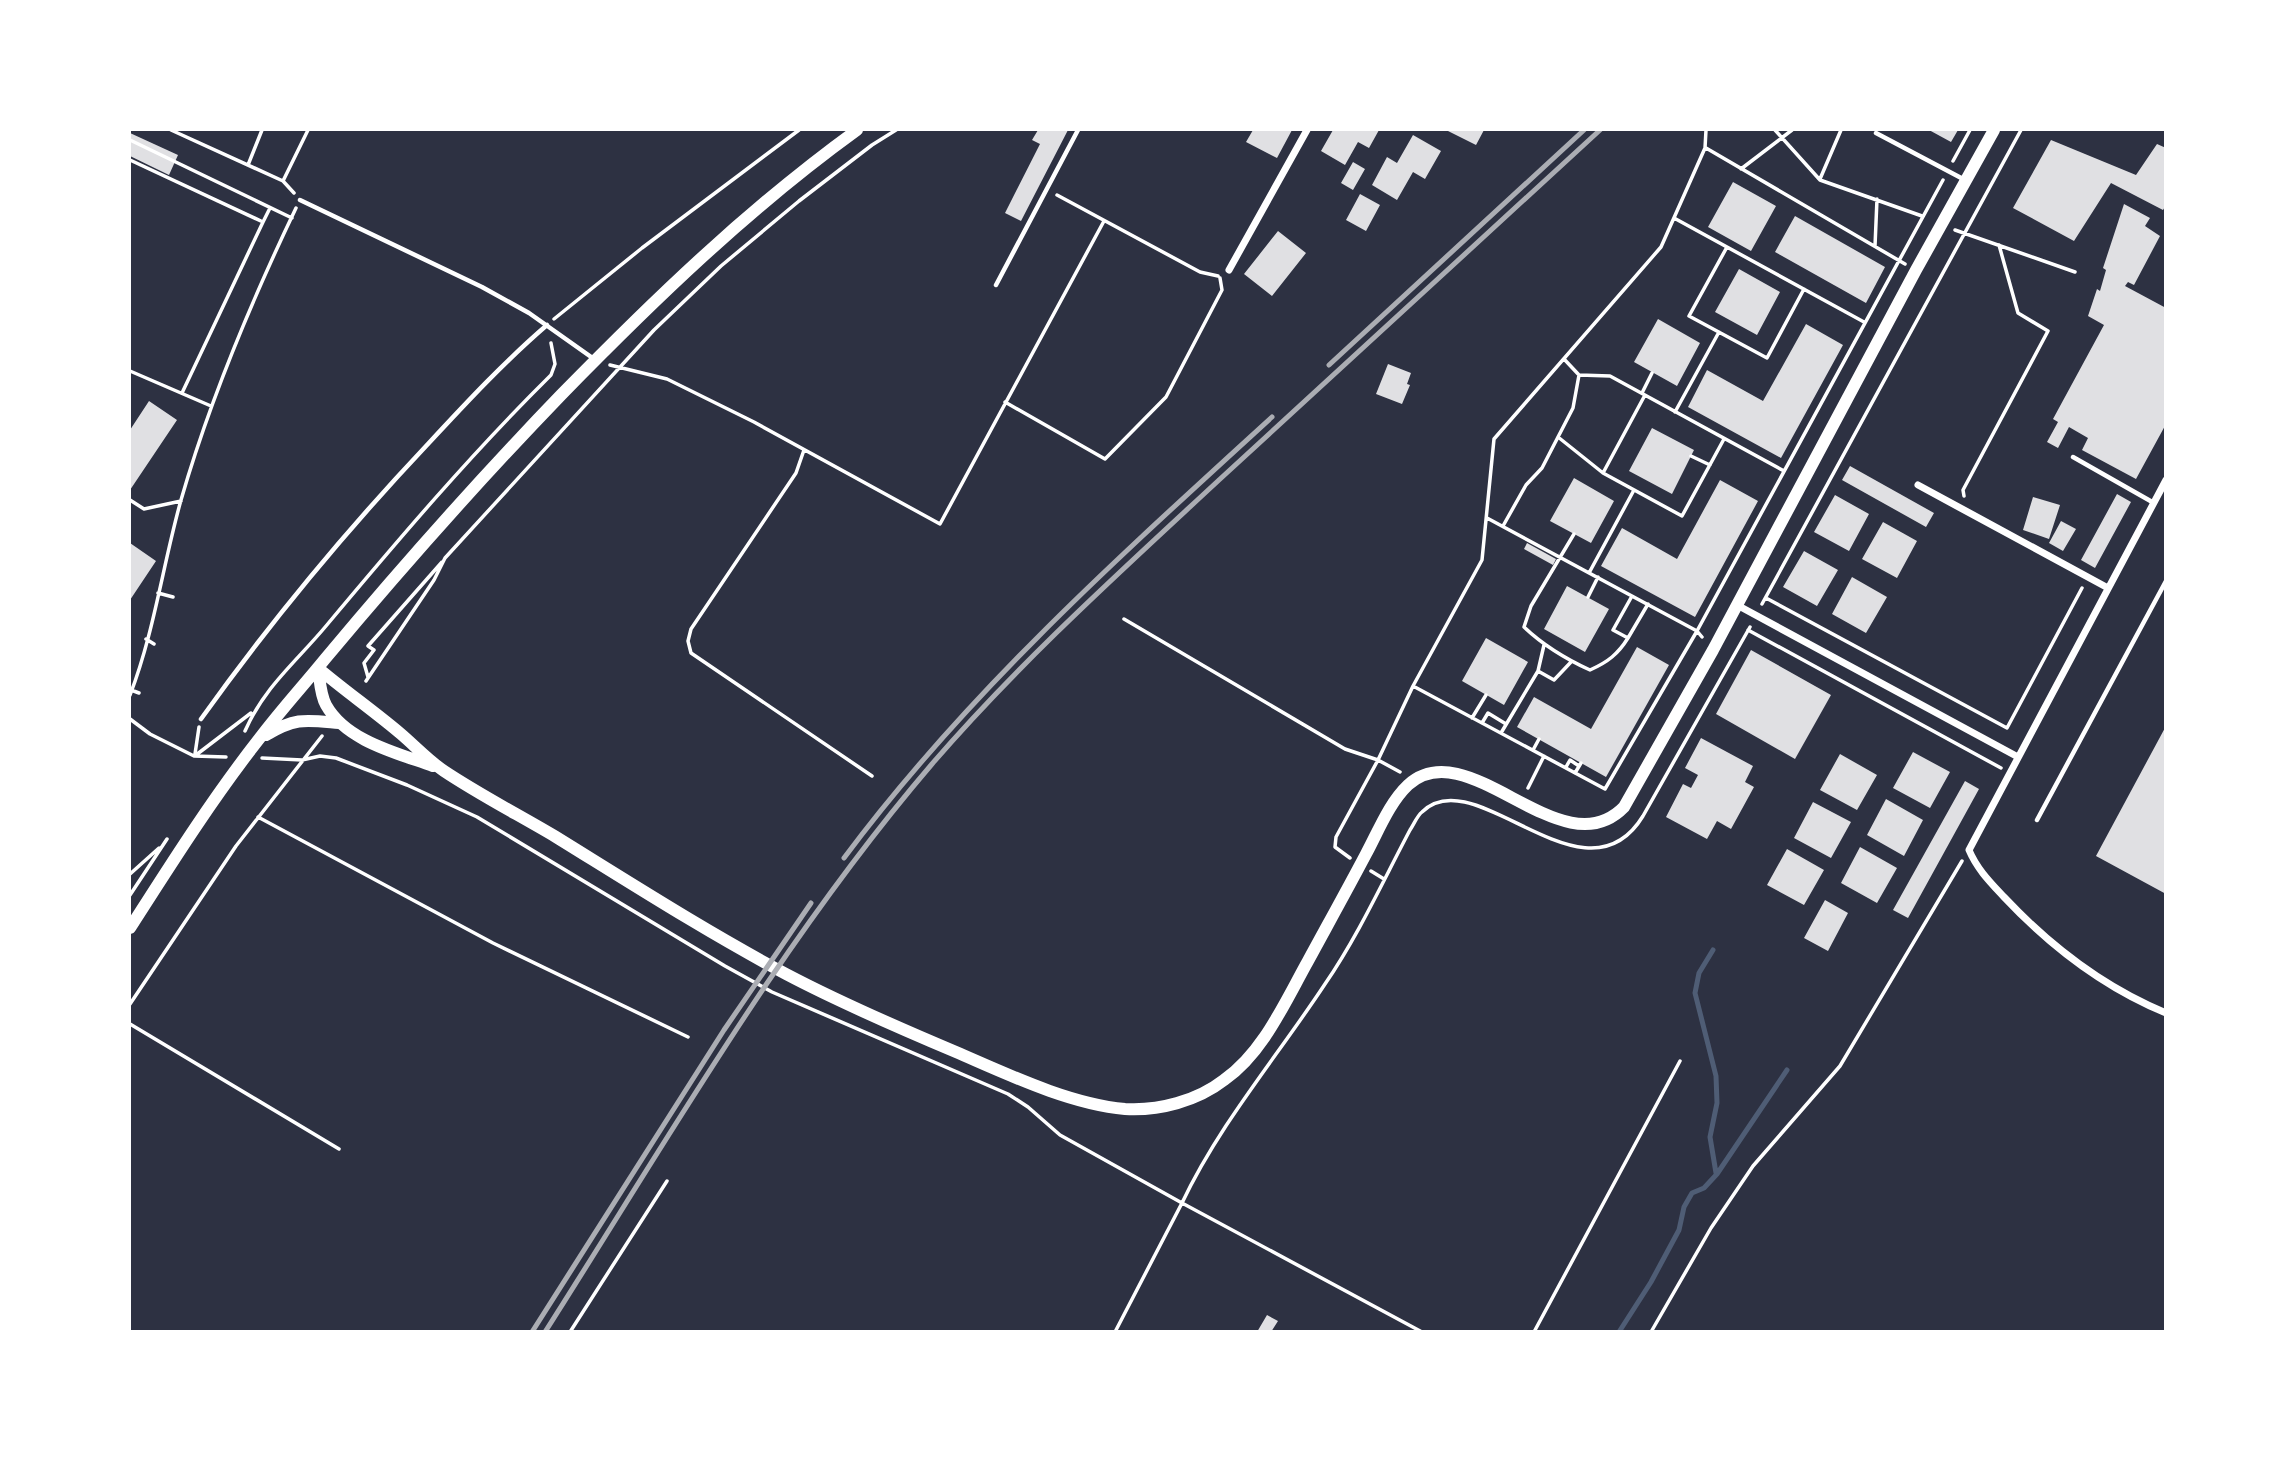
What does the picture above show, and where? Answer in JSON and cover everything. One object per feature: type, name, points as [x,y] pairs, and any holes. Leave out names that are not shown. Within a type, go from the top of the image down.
[{"type":"main road","points":[[130,928],[190,835],[261,737],[455,507],[596,360],[705,253],[814,161],[857,130]]},
{"type":"main road","points":[[318,668],[441,769],[634,887],[786,975],[930,1041],[1045,1088],[1086,1102],[1125,1109],[1164,1107],[1225,1080],[1244,1062],[1273,1023],[1385,817],[1410,783],[1442,773],[1457,775],[1472,779],[1570,823],[1587,825],[1615,817],[1629,801],[1994,130]]},
{"type":"main road","points":[[318,668],[326,704],[339,723],[390,751],[441,769]]},
{"type":"main road","points":[[261,737],[291,721],[306,719],[339,723]]},
{"type":"street","points":[[1229,270],[1307,130]]},
{"type":"street","points":[[2165,480],[2163,489],[1969,850],[1979,871],[2024,918],[2059,949],[2110,986],[2165,1013]]},
{"type":"street","points":[[1918,485],[2108,588]]},
{"type":"street","points":[[1737,605],[2018,757]]},
{"type":"lane","points":[[996,285],[1078,130]]},
{"type":"lane","points":[[1877,133],[1966,180]]},
{"type":"lane","points":[[300,200],[482,287],[547,325],[596,360]]},
{"type":"lane","points":[[201,719],[286,603],[342,538],[504,363],[547,325]]},
{"type":"lane","points":[[2073,457],[2154,503]]},
{"type":"lane","points":[[2036,820],[2165,581]]},
{"type":"path","points":[[171,130],[283,181],[308,130]]},
{"type":"path","points":[[248,165],[262,130]]},
{"type":"path","points":[[242,737],[254,711],[283,671],[318,635],[417,518],[499,427],[551,375],[555,357],[547,325],[642,248],[799,130]]},
{"type":"path","points":[[445,558],[434,580],[367,679],[363,663],[374,650],[369,646],[445,558],[654,330],[721,267],[799,201],[872,145],[897,130]]},
{"type":"path","points":[[1384,879],[1335,848],[1336,837],[1378,760],[1413,686],[1482,560],[1494,439],[1661,247],[1705,148],[1706,130]]},
{"type":"path","points":[[1775,130],[1819,180],[2075,272]]},
{"type":"path","points":[[1741,169],[1792,130]]},
{"type":"path","points":[[1819,180],[1841,130]]},
{"type":"path","points":[[1413,686],[1605,789],[1697,631],[1970,130]]},
{"type":"path","points":[[1643,816],[1766,598],[2021,130]]},
{"type":"path","points":[[130,140],[292,218]]},
{"type":"path","points":[[1705,148],[1916,270]]},
{"type":"path","points":[[130,160],[263,222]]},
{"type":"path","points":[[1062,198],[1200,272],[1220,276],[1229,270]]},
{"type":"path","points":[[1875,247],[1877,199]]},
{"type":"path","points":[[139,693],[130,693],[181,501],[211,407],[252,303],[300,200]]},
{"type":"path","points":[[182,393],[270,208]]},
{"type":"path","points":[[1674,218],[1864,322]]},
{"type":"path","points":[[620,369],[667,379],[754,422],[940,524],[1104,221]]},
{"type":"path","points":[[1967,512],[1963,490],[2048,331],[2018,313],[1999,246]]},
{"type":"path","points":[[1727,247],[1689,316],[1718,332],[1767,358],[1804,289]]},
{"type":"path","points":[[1005,402],[1105,458],[1166,397],[1222,290],[1220,276]]},
{"type":"path","points":[[1675,412],[1718,332]]},
{"type":"path","points":[[1564,359],[1578,375],[1610,376],[1784,471]]},
{"type":"path","points":[[130,371],[211,407]]},
{"type":"path","points":[[1603,473],[1653,373]]},
{"type":"path","points":[[1503,526],[1527,485],[1542,468],[1573,408],[1578,375]]},
{"type":"path","points":[[1558,436],[1603,473],[1682,516],[1724,439]]},
{"type":"path","points":[[804,450],[796,472],[691,629],[688,641],[691,653],[872,776]]},
{"type":"path","points":[[1691,456],[1710,465]]},
{"type":"path","points":[[1589,573],[1634,490]]},
{"type":"path","points":[[130,500],[144,509],[181,501]]},
{"type":"path","points":[[1487,518],[1697,631]]},
{"type":"path","points":[[1574,534],[1531,607],[1524,627],[1544,645],[1590,670],[1606,663],[1620,652],[1648,604]]},
{"type":"path","points":[[1588,597],[1598,577]]},
{"type":"path","points":[[1766,598],[2007,728],[2088,577]]},
{"type":"path","points":[[158,593],[173,597]]},
{"type":"path","points":[[1628,638],[1613,630],[1632,596]]},
{"type":"path","points":[[1124,619],[1345,749],[1378,760],[1403,774],[1410,783]]},
{"type":"path","points":[[1748,630],[2010,773]]},
{"type":"path","points":[[146,639],[155,643]]},
{"type":"path","points":[[1501,733],[1538,671],[1544,645]]},
{"type":"path","points":[[1538,671],[1554,680],[1571,662]]},
{"type":"path","points":[[1472,718],[1486,695]]},
{"type":"path","points":[[194,756],[254,711]]},
{"type":"path","points":[[1482,723],[1488,713],[1506,724]]},
{"type":"path","points":[[130,719],[150,734],[194,756]]},
{"type":"path","points":[[194,756],[201,719]]},
{"type":"path","points":[[130,1004],[258,817],[326,731]]},
{"type":"path","points":[[1533,750],[1539,739]]},
{"type":"path","points":[[302,760],[320,756],[336,758],[407,785],[477,817],[749,980],[813,1011],[1008,1094],[1028,1107],[1060,1135],[1422,1332]]},
{"type":"path","points":[[1521,801],[1544,756]]},
{"type":"path","points":[[1566,767],[1570,760],[1580,764],[1575,773]]},
{"type":"path","points":[[1115,1332],[1196,1173],[1250,1088],[1336,968],[1422,811]]},
{"type":"path","points":[[258,817],[493,943],[688,1037]]},
{"type":"path","points":[[130,874],[163,845],[130,895]]},
{"type":"path","points":[[1651,1332],[1711,1228],[1753,1166],[1839,1066],[1969,850]]},
{"type":"path","points":[[130,1024],[338,1149]]},
{"type":"path","points":[[1534,1332],[1680,1061]]},
{"type":"path","points":[[570,1332],[667,1181]]},
{"type":"building","points":[[1038,130],[1068,130],[1021,221],[1005,213],[1040,144],[1032,140]]},
{"type":"building","points":[[1253,130],[1292,130],[1277,158],[1246,142]]},
{"type":"building","points":[[1333,130],[1379,130],[1369,148],[1358,142],[1345,165],[1321,151]]},
{"type":"building","points":[[1446,130],[1484,130],[1476,145]]},
{"type":"building","points":[[1929,130],[1958,130],[1951,142]]},
{"type":"building","points":[[130,133],[178,155],[169,175],[130,156]]},
{"type":"building","points":[[1413,135],[1441,151],[1425,179],[1413,172],[1397,200],[1372,185],[1387,157],[1397,163]]},
{"type":"building","points":[[2051,140],[2136,175],[2157,144],[2166,148],[2166,205],[2163,210],[2111,183],[2074,241],[2013,208]]},
{"type":"building","points":[[1353,162],[1365,169],[1353,190],[1341,183]]},
{"type":"building","points":[[1733,182],[1776,206],[1751,251],[1708,227]]},
{"type":"building","points":[[1360,194],[1380,205],[1366,231],[1346,220]]},
{"type":"building","points":[[2124,204],[2150,218],[2145,226],[2160,236],[2134,285],[2128,282],[2125,286],[2166,308],[2166,424],[2136,479],[2082,450],[2088,438],[2069,427],[2058,448],[2047,442],[2058,422],[2053,419],[2104,325],[2088,316],[2097,289],[2100,291],[2106,270],[2103,268]]},
{"type":"building","points":[[1795,216],[1885,267],[1866,303],[1775,252]]},
{"type":"building","points":[[1278,231],[1306,253],[1272,296],[1244,274]]},
{"type":"building","points":[[1739,269],[1780,292],[1757,335],[1715,312]]},
{"type":"building","points":[[1658,319],[1700,343],[1677,386],[1634,362]]},
{"type":"building","points":[[1806,324],[1843,345],[1781,458],[1688,407],[1707,370],[1763,401]]},
{"type":"building","points":[[1388,364],[1411,373],[1407,384],[1410,385],[1402,404],[1376,394]]},
{"type":"building","points":[[149,401],[177,420],[130,490],[130,430]]},
{"type":"building","points":[[1652,428],[1694,450],[1672,494],[1629,471]]},
{"type":"building","points":[[1850,466],[1934,513],[1926,527],[1842,480]]},
{"type":"building","points":[[1574,478],[1614,501],[1591,543],[1550,521]]},
{"type":"building","points":[[1720,480],[1758,501],[1695,617],[1601,566],[1622,528],[1677,559]]},
{"type":"building","points":[[2117,494],[2131,502],[2095,568],[2081,560]]},
{"type":"building","points":[[1835,495],[1869,514],[1849,551],[1814,532]]},
{"type":"building","points":[[2033,497],[2060,505],[2049,539],[2023,530]]},
{"type":"building","points":[[2061,521],[2076,529],[2063,551],[2049,543]]},
{"type":"building","points":[[1883,522],[1917,541],[1897,578],[1862,559]]},
{"type":"building","points":[[130,543],[156,561],[130,600]]},
{"type":"building","points":[[1527,543],[1556,559],[1553,565],[1524,549]]},
{"type":"building","points":[[1804,551],[1838,570],[1817,606],[1783,587]]},
{"type":"building","points":[[1852,577],[1887,597],[1866,633],[1832,614]]},
{"type":"building","points":[[1567,586],[1609,609],[1585,652],[1544,629]]},
{"type":"building","points":[[1486,638],[1528,662],[1504,705],[1462,681]]},
{"type":"building","points":[[1637,647],[1669,665],[1606,777],[1517,727],[1534,697],[1591,729]]},
{"type":"building","points":[[1751,650],[1831,695],[1795,759],[1716,714]]},
{"type":"building","points":[[2166,726],[2166,894],[2096,856]]},
{"type":"building","points":[[1701,738],[1753,766],[1745,782],[1754,787],[1731,829],[1717,821],[1707,839],[1666,817],[1683,784],[1691,788],[1698,775],[1685,768]]},
{"type":"building","points":[[1913,752],[1950,772],[1930,808],[1893,788]]},
{"type":"building","points":[[1840,754],[1877,775],[1857,810],[1820,790]]},
{"type":"building","points":[[1965,781],[1979,789],[1908,918],[1893,910]]},
{"type":"building","points":[[1886,799],[1923,820],[1904,856],[1867,835]]},
{"type":"building","points":[[1813,802],[1851,822],[1831,858],[1794,838]]},
{"type":"building","points":[[1860,847],[1897,868],[1877,903],[1841,883]]},
{"type":"building","points":[[1787,849],[1824,870],[1804,905],[1767,885]]},
{"type":"building","points":[[1825,900],[1848,913],[1828,951],[1804,938]]},
{"type":"building","points":[[1267,1315],[1278,1321],[1271,1332],[1257,1332]]},
{"type":"waterway","points":[[1713,950],[1699,973],[1695,993],[1716,1076],[1717,1103],[1710,1137],[1716,1173]]},
{"type":"waterway","points":[[1619,1332],[1651,1282],[1679,1230],[1684,1207],[1692,1193],[1704,1188],[1717,1174],[1787,1070]]},
{"type":"railway","points":[[1329,365],[1584,130]]},
{"type":"railway","points":[[545,1332],[682,1113],[777,969],[878,830],[932,764],[1000,689],[1108,583],[1600,130]]},
{"type":"railway","points":[[844,858],[892,797],[994,682],[1103,574],[1272,417]]},
{"type":"railway","points":[[532,1332],[724,1030],[811,903]]}]
